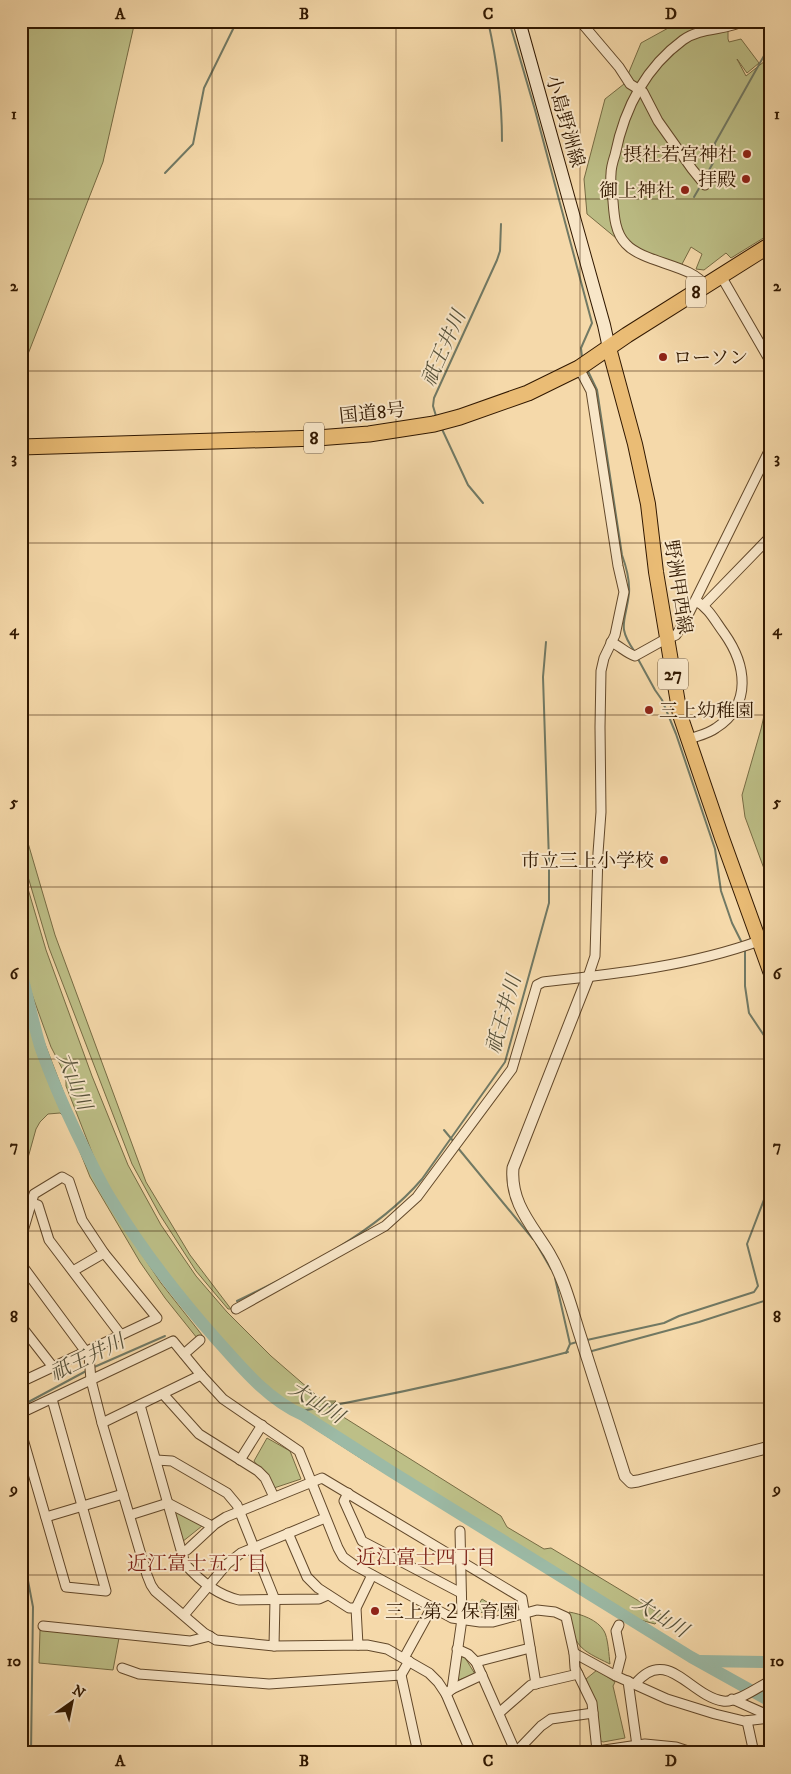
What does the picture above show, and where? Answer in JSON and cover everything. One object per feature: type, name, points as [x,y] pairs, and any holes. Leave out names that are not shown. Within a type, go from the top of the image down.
[{"type":"highway","name":"国道8号","points":[[21,447],[298,439],[368,434],[434,424],[460,417],[528,396],[578,368],[770,245]]},
{"type":"main road","name":"小島野洲線","points":[[518,21],[609,348]]},
{"type":"main road","name":"野洲甲西線","points":[[609,348],[635,444],[648,504],[656,572],[680,715],[687,740],[770,971]]},
{"type":"street","points":[[580,21],[619,67],[630,84],[643,92],[658,121],[705,184]]},
{"type":"street","points":[[705,286],[697,276],[644,255],[626,244],[617,228],[613,211],[611,174],[618,138],[628,109],[646,77],[663,58],[684,40],[699,32],[739,22]]},
{"type":"street","points":[[721,276],[770,361]]},
{"type":"street","points":[[578,368],[591,391],[618,566],[624,592],[615,635],[604,658],[601,671],[601,812],[596,948],[588,977],[513,1168],[512,1179],[515,1195],[530,1225],[549,1252],[563,1283],[625,1476],[631,1482],[638,1481],[770,1447]]},
{"type":"street","points":[[700,603],[770,449]]},
{"type":"street","points":[[611,642],[635,656],[676,635],[700,603],[770,537]]},
{"type":"street","points":[[687,740],[715,729],[728,719],[737,706],[742,691],[742,675],[737,656],[730,641],[700,603]]},
{"type":"street","points":[[236,1309],[385,1226],[417,1197],[512,1069],[537,986],[543,982],[588,977],[688,961],[759,942]]},
{"type":"street","points":[[21,1238],[34,1194],[62,1178],[69,1181],[82,1220],[104,1253],[157,1318],[21,1382]]},
{"type":"street","points":[[32,1203],[38,1205],[49,1240],[121,1335]]},
{"type":"street","points":[[73,1271],[104,1253]]},
{"type":"street","points":[[21,1264],[89,1356],[91,1380],[102,1423],[151,1586],[184,1616],[216,1640],[274,1646],[358,1645],[387,1649],[429,1673],[449,1692],[471,1753]]},
{"type":"street","points":[[21,1326],[53,1367]]},
{"type":"street","points":[[184,1354],[200,1340]]},
{"type":"street","points":[[21,1413],[173,1341],[223,1399],[299,1451],[338,1548],[343,1557],[354,1566],[452,1618],[493,1622],[537,1610],[555,1612],[566,1617],[575,1668],[592,1704],[598,1751]]},
{"type":"street","points":[[102,1423],[201,1375]]},
{"type":"street","points":[[163,1394],[198,1434],[258,1471],[274,1497]]},
{"type":"street","points":[[21,1432],[66,1587],[106,1591],[52,1399]]},
{"type":"street","points":[[140,1405],[185,1564],[194,1574],[226,1598],[239,1600],[319,1600],[328,1595]]},
{"type":"street","points":[[240,1460],[262,1425]]},
{"type":"street","points":[[156,1460],[172,1461],[227,1493],[237,1505],[275,1600],[274,1646]]},
{"type":"street","points":[[182,1552],[187,1550],[212,1526],[226,1517],[322,1478],[522,1598],[536,1684]]},
{"type":"street","points":[[348,1493],[344,1501],[362,1541],[461,1593]]},
{"type":"street","points":[[46,1517],[123,1494]]},
{"type":"street","points":[[130,1515],[168,1503],[212,1526]]},
{"type":"street","points":[[184,1616],[227,1564],[240,1553],[325,1518]]},
{"type":"street","points":[[449,1692],[462,1619],[460,1531]]},
{"type":"street","points":[[288,1534],[307,1577],[318,1588],[348,1608],[356,1608]]},
{"type":"street","points":[[358,1645],[356,1608],[372,1575]]},
{"type":"street","points":[[418,1753],[401,1675],[432,1607]]},
{"type":"street","points":[[616,1676],[621,1657],[616,1631],[619,1625]]},
{"type":"street","points":[[43,1626],[190,1641],[210,1636]]},
{"type":"street","points":[[476,1662],[530,1648]]},
{"type":"street","points":[[457,1649],[468,1654],[476,1662],[516,1752],[541,1726],[551,1719],[593,1713]]},
{"type":"street","points":[[574,1654],[616,1676],[667,1699],[715,1714],[747,1721],[770,1717]]},
{"type":"street","points":[[122,1668],[139,1674],[269,1684],[401,1675]]},
{"type":"street","points":[[638,1749],[627,1686],[642,1676],[656,1669],[666,1670],[678,1675],[712,1698],[725,1701],[742,1696],[770,1681]]},
{"type":"street","points":[[499,1713],[521,1693],[536,1684],[578,1674]]},
{"type":"street","points":[[449,1692],[482,1675]]},
{"type":"street","points":[[732,1699],[770,1717]]},
{"type":"street","points":[[747,1721],[754,1753]]},
{"type":"street","points":[[584,1753],[638,1749],[645,1744],[694,1753]]},
{"type":"green space","points":[[21,21],[135,21],[103,162],[21,372]]},
{"type":"green space","points":[[681,21],[728,21],[729,42],[741,39],[759,63],[747,73],[737,59],[746,76],[770,57],[770,234],[731,258],[726,253],[704,270],[696,269],[702,254],[691,247],[681,266],[622,243],[587,214],[584,179],[605,99],[624,84],[641,43]]},
{"type":"green space","points":[[770,689],[770,885],[745,817],[742,795],[761,729]]},
{"type":"green space","points":[[21,819],[55,935],[146,1182],[190,1255],[231,1309],[228,1309],[196,1271],[160,1215],[132,1164],[49,948],[21,853]]},
{"type":"green space","points":[[21,865],[46,950],[92,1076],[128,1165],[161,1225],[196,1276],[227,1312],[271,1356],[323,1401],[336,1401],[329,1408],[501,1516],[507,1527],[544,1549],[551,1548],[667,1618],[659,1619],[655,1624],[615,1613],[365,1461],[300,1419],[223,1351],[186,1309],[149,1260],[112,1196],[93,1155],[66,1086],[66,1076],[51,1047],[21,964]]},
{"type":"green space","points":[[21,982],[94,1171],[121,1223],[161,1283],[202,1335],[197,1338],[165,1298],[140,1262],[90,1177],[67,1119],[60,1113],[48,1114],[36,1129],[21,1183]]},
{"type":"green space","points":[[267,1438],[290,1451],[301,1479],[274,1488],[254,1461]]},
{"type":"green space","points":[[172,1510],[177,1511],[202,1526],[182,1542]]},
{"type":"green space","points":[[482,1599],[500,1610],[491,1613],[474,1612]]},
{"type":"green space","points":[[569,1612],[589,1618],[601,1627],[606,1638],[610,1664],[580,1646],[573,1633]]},
{"type":"green space","points":[[40,1630],[119,1638],[113,1670],[39,1663]]},
{"type":"green space","points":[[464,1656],[475,1674],[459,1680],[460,1658]]},
{"type":"green space","points":[[597,1670],[615,1682],[613,1686],[625,1738],[603,1742],[597,1739],[591,1692],[586,1679]]},
{"type":"waterway","points":[[165,173],[193,144],[204,88],[237,21]]},
{"type":"waterway","name":"祇王井川","points":[[488,21],[498,81],[502,141]]},
{"type":"waterway","points":[[509,21],[592,323],[581,348],[582,357]]},
{"type":"waterway","points":[[704,179],[713,163],[715,143],[770,45]]},
{"type":"waterway","points":[[694,197],[701,185]]},
{"type":"waterway","name":"祇王井川","points":[[436,416],[433,406],[434,398],[497,260],[500,251],[501,224]]},
{"type":"waterway","points":[[587,369],[597,390],[622,555],[628,578],[629,593],[624,630],[635,652]]},
{"type":"waterway","name":"祇王井川","points":[[441,427],[468,485],[483,503]]},
{"type":"waterway","name":"祇王井川","points":[[237,1301],[312,1263],[336,1249],[383,1216],[422,1179],[505,1062],[549,903],[543,677],[546,642]]},
{"type":"waterway","points":[[638,659],[662,700],[676,734],[715,849],[721,891],[732,923],[742,943]]},
{"type":"waterway","points":[[587,1340],[664,1323],[679,1316],[754,1292],[758,1286],[747,1244],[765,1197],[768,1180],[767,1040],[749,1013],[745,986],[745,950]]},
{"type":"waterway","name":"大山川","points":[[21,972],[41,1049],[57,1091],[105,1188],[133,1234],[187,1305],[235,1361],[256,1382],[290,1409],[303,1415],[691,1657],[770,1701]]},
{"type":"waterway","name":"祇王井川","points":[[444,1130],[454,1142]]},
{"type":"waterway","points":[[458,1148],[533,1239]]},
{"type":"waterway","points":[[536,1243],[551,1269]]},
{"type":"waterway","points":[[555,1278],[570,1344],[566,1353]]},
{"type":"waterway","points":[[592,1351],[699,1322],[770,1299]]},
{"type":"waterway","name":"祇王井川","points":[[92,1368],[165,1336]]},
{"type":"waterway","points":[[570,1344],[577,1342]]},
{"type":"waterway","points":[[296,1412],[433,1385],[568,1352]]},
{"type":"waterway","name":"祇王井川","points":[[21,1406],[88,1370]]},
{"type":"waterway","name":"祇王井川","points":[[21,1544],[33,1607],[31,1753]]},
{"type":"waterway","points":[[700,1661],[770,1662]]},
{"type":"place","name":"摂社若宮神社","points":[[747,154]]},
{"type":"place","name":"拝殿","points":[[746,179]]},
{"type":"place","name":"御上神社","points":[[685,190]]},
{"type":"place","name":"ローソン","points":[[663,357]]},
{"type":"place","name":"三上幼稚園","points":[[649,710]]},
{"type":"place","name":"市立三上小学校","points":[[664,860]]},
{"type":"place","name":"三上第２保育園","points":[[375,1611]]},
{"type":"district","name":"近江富士四丁目","points":[[426,1557]]},
{"type":"district","name":"近江富士五丁目","points":[[197,1563]]}]
